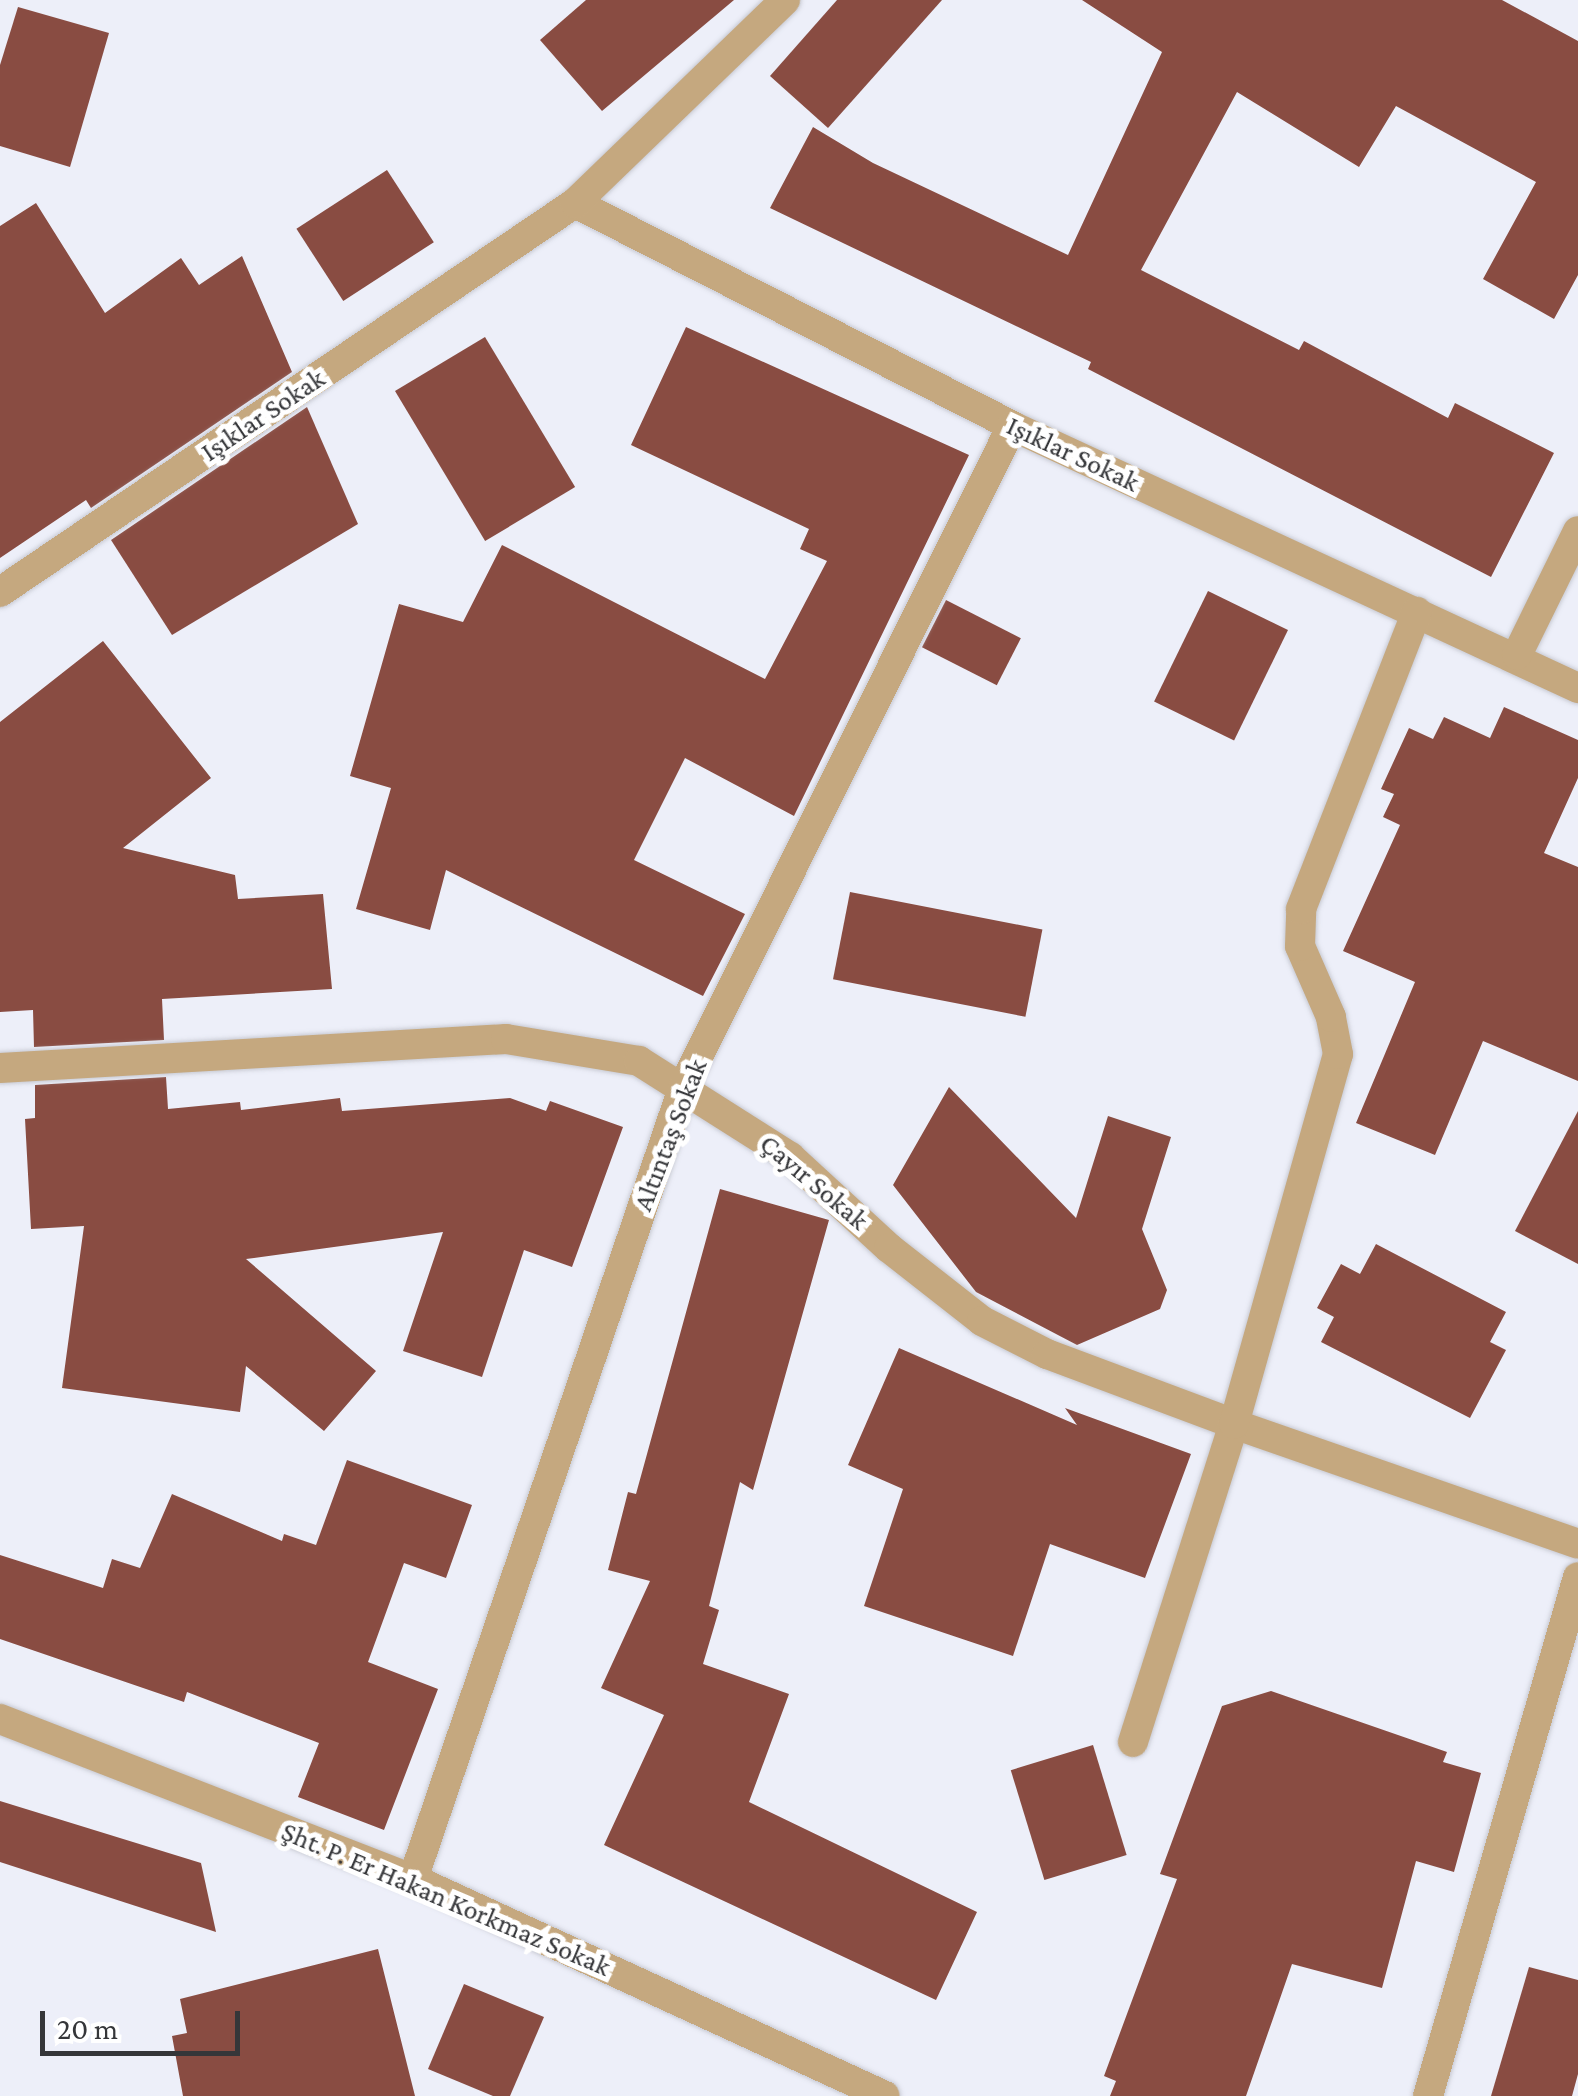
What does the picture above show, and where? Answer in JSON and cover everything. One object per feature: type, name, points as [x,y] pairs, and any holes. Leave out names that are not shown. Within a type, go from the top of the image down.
[{"type":"street","name":"Işıklar Sokak","points":[[0,592],[575,203],[785,0]]},
{"type":"street","name":"Işıklar Sokak","points":[[575,203],[1012,426],[1517,655],[1578,688]]},
{"type":"street","name":"Altıntaş Sokak","points":[[413,1879],[684,1085],[1012,426]]},
{"type":"street","points":[[1517,655],[1578,531]]},
{"type":"street","points":[[1133,1742],[1234,1424],[1338,1054],[1331,1018],[1300,946],[1301,910],[1417,612]]},
{"type":"street","name":"Çayır Sokak","points":[[0,1068],[506,1039],[639,1061],[684,1085],[790,1156],[888,1248],[982,1321],[1047,1354],[1234,1424],[1578,1544]]},
{"type":"street","points":[[1428,2096],[1578,1576]]},
{"type":"street","name":"Şht. P. Er Hakan Korkmaz Sokak","points":[[0,1719],[413,1879],[884,2096]]},
{"type":"building","points":[[586,0],[734,0],[602,111],[540,40]]},
{"type":"building","points":[[837,0],[942,0],[828,128],[770,76]]},
{"type":"building","points":[[1082,0],[1502,0],[1578,41],[1578,275],[1554,319],[1483,279],[1536,182],[1396,106],[1359,167],[1237,92],[1141,270],[1299,350],[1304,341],[1448,418],[1455,403],[1554,453],[1491,577],[1088,369],[1091,362],[770,208],[813,127],[873,163],[1068,255],[1162,52]]},
{"type":"building","points":[[18,7],[109,33],[70,167],[0,146],[0,65]]},
{"type":"building","points":[[387,170],[434,242],[343,301],[296,229]]},
{"type":"building","points":[[36,203],[105,313],[181,258],[199,285],[242,256],[292,372],[91,508],[86,500],[0,558],[0,226]]},
{"type":"building","points":[[686,327],[969,455],[794,816],[685,758],[634,860],[745,914],[703,996],[446,870],[430,930],[356,909],[391,788],[350,776],[399,604],[463,622],[502,545],[765,679],[827,561],[800,549],[809,529],[631,445]]},
{"type":"building","points":[[485,337],[575,487],[485,541],[395,391]]},
{"type":"building","points":[[307,407],[358,524],[172,635],[111,540]]},
{"type":"building","points":[[1208,591],[1288,630],[1234,741],[1154,702]]},
{"type":"building","points":[[946,600],[1021,638],[997,685],[922,647]]},
{"type":"building","points":[[103,641],[211,778],[123,848],[235,875],[238,899],[323,894],[332,989],[162,999],[164,1040],[34,1047],[33,1010],[0,1012],[0,722]]},
{"type":"building","points":[[1504,707],[1578,740],[1578,778],[1544,853],[1578,867],[1578,1081],[1483,1041],[1435,1155],[1356,1123],[1415,982],[1343,951],[1400,825],[1383,817],[1394,794],[1381,789],[1409,728],[1433,739],[1444,717],[1490,738]]},
{"type":"building","points":[[850,892],[1042,929],[1025,1017],[833,979]]},
{"type":"building","points":[[166,1077],[168,1109],[240,1102],[241,1110],[340,1098],[342,1111],[510,1098],[546,1111],[550,1101],[623,1127],[572,1267],[524,1250],[482,1377],[403,1351],[443,1232],[246,1259],[376,1371],[324,1431],[246,1366],[240,1412],[62,1388],[84,1226],[31,1229],[25,1119],[35,1118],[35,1085]]},
{"type":"building","points":[[949,1087],[1076,1218],[1108,1116],[1171,1137],[1142,1229],[1167,1290],[1160,1309],[1077,1345],[976,1292],[893,1185]]},
{"type":"building","points":[[1578,1111],[1578,1264],[1515,1231]]},
{"type":"building","points":[[720,1189],[829,1220],[753,1490],[740,1482],[709,1606],[719,1610],[703,1664],[789,1694],[749,1802],[977,1912],[936,2000],[604,1845],[664,1715],[601,1688],[650,1581],[608,1570],[628,1492],[636,1494]]},
{"type":"building","points":[[1376,1244],[1506,1312],[1490,1342],[1506,1350],[1470,1418],[1321,1342],[1334,1317],[1317,1308],[1341,1264],[1360,1274]]},
{"type":"building","points":[[899,1348],[1077,1425],[1065,1408],[1191,1454],[1145,1578],[1050,1544],[1013,1656],[864,1606],[903,1489],[848,1465]]},
{"type":"building","points":[[347,1460],[472,1505],[446,1578],[404,1563],[368,1662],[438,1689],[384,1830],[298,1797],[319,1743],[187,1692],[184,1702],[0,1639],[0,1555],[103,1588],[112,1559],[140,1568],[172,1494],[282,1541],[284,1534],[316,1545]]},
{"type":"building","points":[[1271,1691],[1447,1752],[1443,1762],[1481,1773],[1454,1872],[1416,1861],[1382,1988],[1292,1964],[1246,2096],[1110,2096],[1116,2081],[1104,2076],[1177,1879],[1160,1874],[1222,1706]]},
{"type":"building","points":[[1093,1745],[1127,1855],[1044,1880],[1011,1770]]},
{"type":"building","points":[[0,1801],[201,1863],[216,1932],[0,1862]]},
{"type":"building","points":[[378,1949],[415,2096],[183,2096],[172,2036],[187,2033],[180,1999]]},
{"type":"building","points":[[1529,1967],[1578,1980],[1578,2074],[1572,2096],[1491,2096]]},
{"type":"building","points":[[464,1984],[544,2017],[510,2096],[493,2096],[428,2069]]}]
